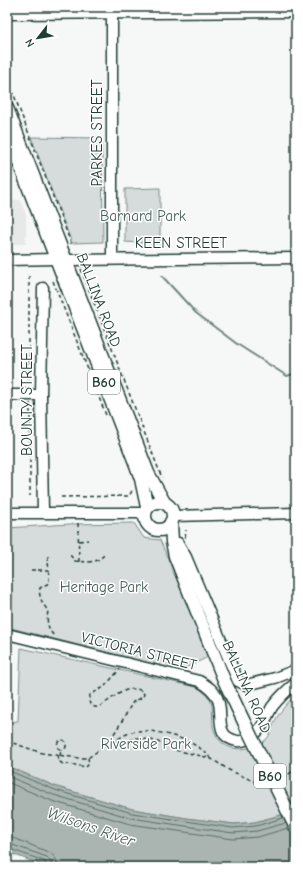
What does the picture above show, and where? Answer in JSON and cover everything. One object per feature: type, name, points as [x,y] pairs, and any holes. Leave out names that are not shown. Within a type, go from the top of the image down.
[{"type":"main road","name":"BALLINA ROAD","points":[[7,108],[141,479],[146,510]]},
{"type":"main road","name":"BALLINA ROAD","points":[[7,132],[148,473],[164,502]]},
{"type":"main road","points":[[146,510],[153,502],[164,502]]},
{"type":"main road","name":"B60","points":[[164,502],[171,508],[172,519]]},
{"type":"main road","name":"B60","points":[[146,510],[144,517],[147,524],[154,529]]},
{"type":"main road","name":"BALLINA ROAD","points":[[172,519],[172,542],[175,556],[224,680],[244,724],[296,828]]},
{"type":"main road","points":[[154,529],[158,530],[166,528],[172,519]]},
{"type":"main road","name":"BALLINA ROAD","points":[[154,529],[175,556]]},
{"type":"street","points":[[7,14],[41,10],[296,12]]},
{"type":"street","name":"PARKES STREET","points":[[112,10],[112,259]]},
{"type":"street","name":"KEEN STREET","points":[[7,260],[296,258]]},
{"type":"street","name":"BOUNTY STREET","points":[[43,512],[41,395],[44,288]]},
{"type":"street","points":[[7,395],[41,395]]},
{"type":"street","points":[[7,512],[146,510]]},
{"type":"street","points":[[172,519],[296,513]]},
{"type":"street","points":[[172,542],[178,542],[186,557],[238,682],[246,685],[275,678],[296,670]]},
{"type":"street","name":"VICTORIA STREET","points":[[7,634],[199,681],[208,686],[214,692],[219,702],[220,722],[223,732],[230,738],[240,741],[249,739],[259,730],[272,708],[296,683]]},
{"type":"path","points":[[7,77],[72,246]]},
{"type":"path","points":[[81,269],[164,482]]},
{"type":"path","name":"BOUNTY STREET","points":[[29,276],[30,383]]},
{"type":"path","points":[[53,280],[108,421]]},
{"type":"path","name":"BOUNTY STREET","points":[[30,401],[30,496]]},
{"type":"path","points":[[61,497],[128,496],[134,488]]},
{"type":"path","points":[[78,522],[79,562]]},
{"type":"path","points":[[79,542],[88,540]]},
{"type":"path","points":[[70,556],[79,562],[94,562],[101,559],[104,555]]},
{"type":"path","points":[[48,556],[49,583],[40,588],[39,593],[41,600],[48,611],[47,621],[53,635],[57,638],[56,646]]},
{"type":"path","points":[[31,570],[49,570]]},
{"type":"path","points":[[7,742],[42,753],[83,759],[88,758],[112,737],[131,705],[135,700],[142,698],[144,694],[139,689],[130,689],[99,707],[92,706],[88,701],[90,695],[100,691],[111,681],[124,663]]},
{"type":"path","points":[[114,743],[125,735],[137,731],[160,733],[179,737],[196,746],[210,758]]},
{"type":"path","points":[[112,737],[114,743]]},
{"type":"path","points":[[106,743],[114,743],[137,738],[156,741],[175,750],[210,758],[229,770],[262,785],[266,785]]},
{"type":"path","points":[[61,750],[58,748],[57,744],[59,741],[63,740],[66,742],[66,747],[64,750],[61,750],[59,761],[64,765],[69,764],[86,767],[89,764],[88,758]]},
{"type":"path","points":[[204,756],[206,753]]},
{"type":"path","points":[[281,779],[296,769]]},
{"type":"shaded area","points":[[7,200],[20,200],[26,215],[26,244],[7,244]]},
{"type":"green space","points":[[31,137],[102,138],[103,242],[72,243]]},
{"type":"green space","name":"Barnard Park","points":[[160,188],[160,244],[125,242],[125,189]]},
{"type":"green space","name":"Heritage Park","points":[[134,523],[144,538],[160,540],[210,656],[190,666],[173,669],[7,627],[7,528],[70,524]]},
{"type":"green space","name":"Riverside Park","points":[[21,648],[196,687],[205,693],[211,702],[213,727],[217,737],[222,743],[234,748],[249,748],[266,740],[279,714],[296,694],[296,811],[255,822],[234,824],[186,818],[132,809],[57,787],[7,766],[7,722],[18,721]]},
{"type":"water","name":"Wilsons River","points":[[7,766],[57,787],[132,809],[186,818],[234,824],[255,822],[296,811],[296,867],[47,867],[7,852]]},
{"type":"waterway","points":[[162,276],[196,313],[237,344],[287,376],[296,373]]}]
